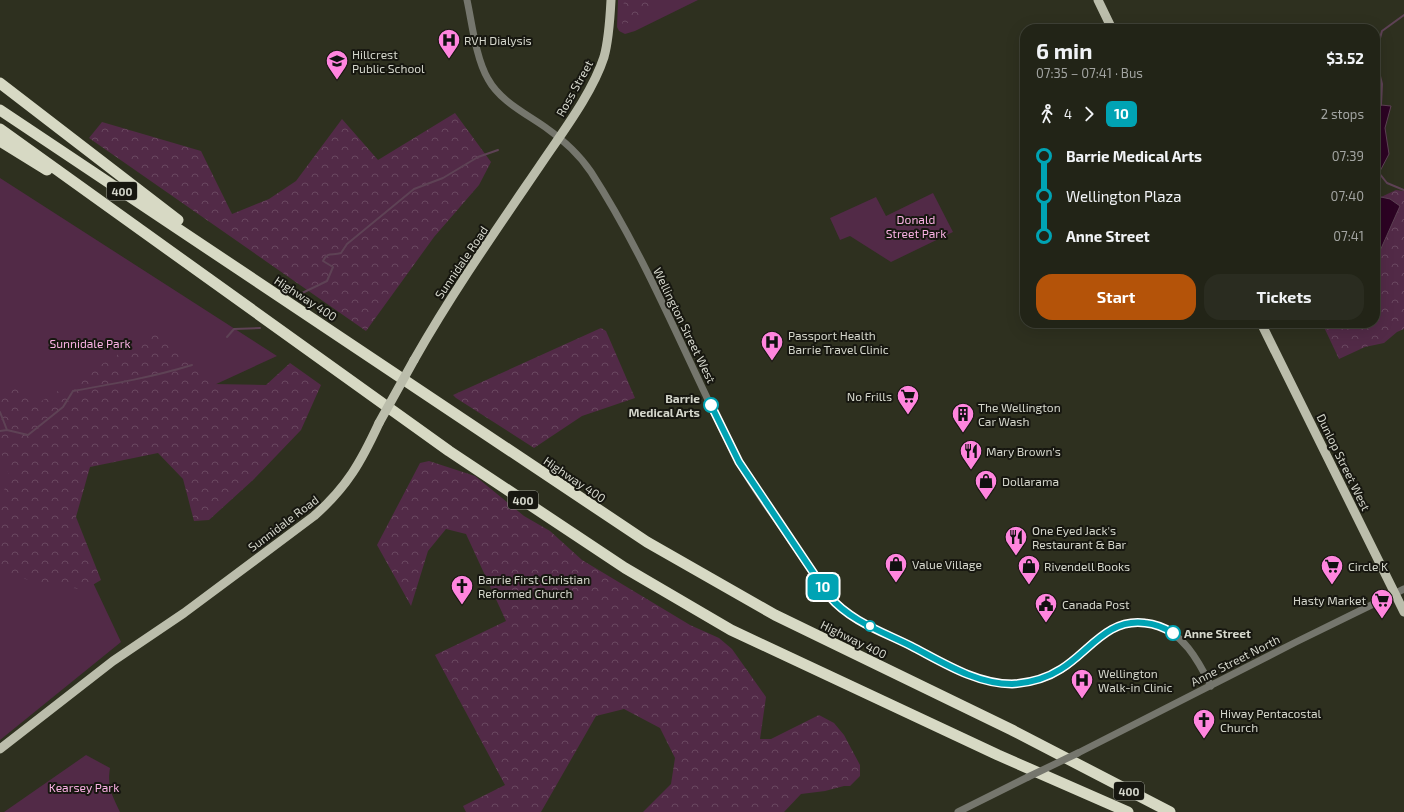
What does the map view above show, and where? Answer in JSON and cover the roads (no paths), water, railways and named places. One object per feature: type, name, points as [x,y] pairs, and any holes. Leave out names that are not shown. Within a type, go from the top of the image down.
[{"type":"highway","points":[[0,83],[111,167],[143,194],[215,248],[244,273]]},
{"type":"highway","name":"Highway 400","points":[[0,110],[646,542],[775,615],[1012,730],[1170,812]]},
{"type":"highway","name":"400","points":[[0,129],[83,187],[146,235],[449,451],[624,568],[731,630],[991,752],[1128,812]]},
{"type":"highway","points":[[0,141],[46,170],[83,187]]},
{"type":"main road","name":"Ross Street","points":[[559,137],[581,102],[604,58],[608,40],[611,0]]},
{"type":"main road","points":[[1098,0],[1110,24]]},
{"type":"main road","name":"Sunnidale Road","points":[[0,749],[113,662],[184,613],[314,516],[331,501],[350,478],[363,457],[379,423],[414,360],[466,274],[559,137]]},
{"type":"main road","name":"Dunlop Street West","points":[[1263,328],[1404,612]]},
{"type":"street","name":"Wellington Street West","points":[[466,0],[482,67],[488,79],[497,92],[511,104],[559,137],[578,155],[590,170],[641,260],[739,462],[823,587],[843,610],[872,628],[965,673],[985,680],[1011,684],[1042,678],[1060,670],[1072,662],[1094,641],[1116,626],[1131,622],[1145,623],[1168,630],[1177,636],[1194,656],[1211,686]]},
{"type":"street","name":"Anne Street North","points":[[958,812],[1404,589]]},
{"type":"waterway","points":[[1380,38],[1382,31],[1404,15]]},
{"type":"waterway","points":[[1380,76],[1382,84],[1381,105]]},
{"type":"waterway","points":[[296,296],[327,281],[333,267],[323,261],[325,258],[330,254],[341,253],[347,244],[414,189],[443,178],[478,157],[498,150]]},
{"type":"waterway","points":[[1380,174],[1387,183],[1404,190]]},
{"type":"waterway","points":[[227,337],[234,329],[260,328]]},
{"type":"waterway","points":[[0,431],[7,430],[28,435],[63,407],[73,391],[148,377],[192,365]]},
{"type":"waterway","points":[[0,412],[7,430]]},
{"type":"place","name":"RVH Dialysis","points":[[449,60]]},
{"type":"place","name":"Hillcrest Public School","points":[[337,80]]},
{"type":"place","name":"Passport Health Barrie Travel Clinic","points":[[772,362]]},
{"type":"place","name":"Barrie Medical Arts","points":[[711,405]]},
{"type":"place","name":"No Frills","points":[[908,416]]},
{"type":"place","name":"The Wellington Car Wash","points":[[963,434]]},
{"type":"place","name":"Mary Brown's","points":[[971,470]]},
{"type":"place","name":"Dollarama","points":[[986,500]]},
{"type":"place","name":"One Eyed Jack's Restaurant & Bar","points":[[1016,556]]},
{"type":"place","name":"Value Village","points":[[896,584]]},
{"type":"place","name":"Rivendell Books","points":[[1029,586]]},
{"type":"place","name":"Circle K","points":[[1332,586]]},
{"type":"place","name":"Barrie First Christian Reformed Church","points":[[462,606]]},
{"type":"place","name":"Hasty Market","points":[[1382,620]]},
{"type":"place","name":"Canada Post","points":[[1046,624]]},
{"type":"place","name":"Anne Street","points":[[1173,633]]},
{"type":"place","name":"Wellington Walk-in Clinic","points":[[1082,700]]},
{"type":"place","name":"Hiway Pentacostal Church","points":[[1204,740]]},
{"type":"park label","name":"Donald Street Park","points":[[916,226]]},
{"type":"park label","name":"Sunnidale Park","points":[[90,343]]},
{"type":"park label","name":"Kearsey Park","points":[[84,787]]}]
